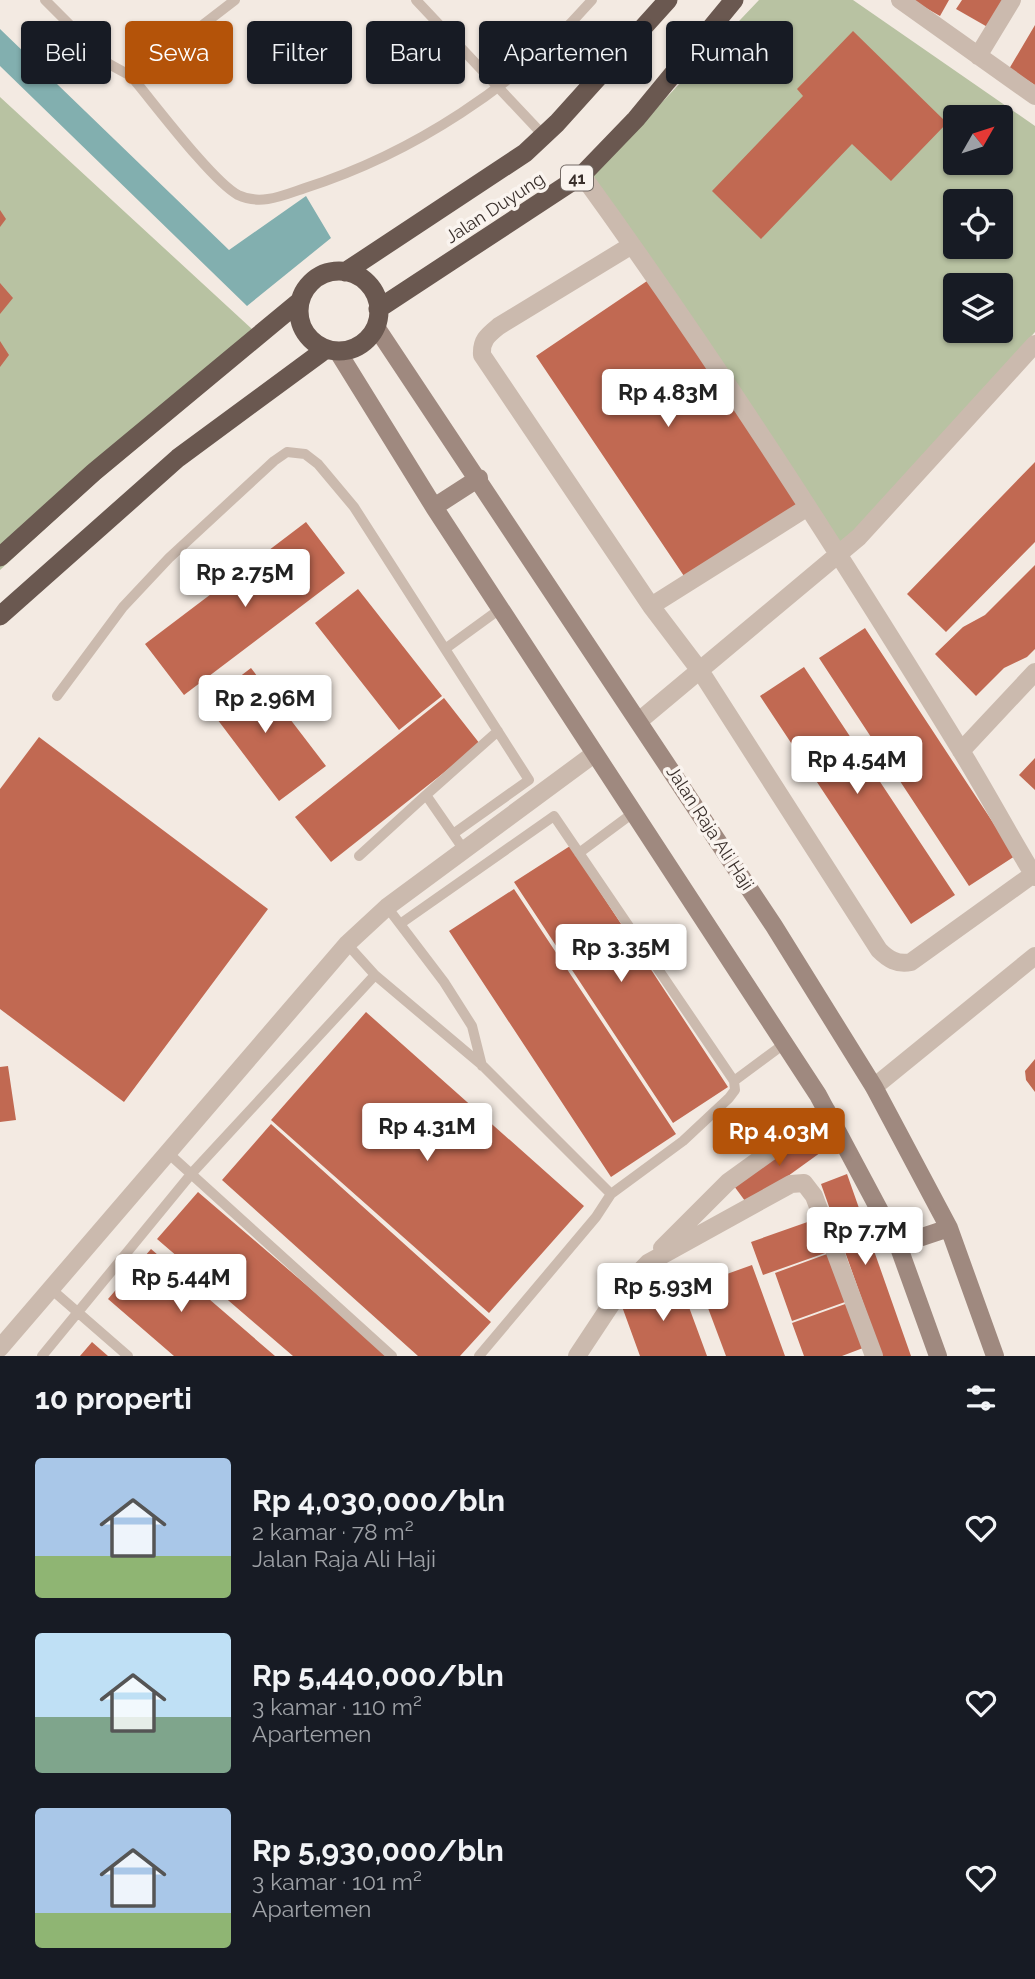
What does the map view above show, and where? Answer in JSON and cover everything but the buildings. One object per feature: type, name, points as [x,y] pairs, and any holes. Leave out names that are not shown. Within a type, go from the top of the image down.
[{"type":"highway","name":"Jalan Duyung","points":[[345,272],[494,177],[544,136],[668,0]]},
{"type":"highway","name":"Jalan Duyung","points":[[377,318],[582,174],[636,119],[734,0]]},
{"type":"highway","points":[[0,557],[94,472],[300,302],[312,281],[322,275],[345,272],[366,283],[373,292],[377,318]]},
{"type":"highway","points":[[300,302],[301,325],[307,336],[332,351]]},
{"type":"highway","name":"41","points":[[0,616],[178,458],[332,351],[360,345],[377,318]]},
{"type":"main road","name":"Jalan Raja Ali Haji","points":[[377,318],[776,929],[874,1087],[949,1228],[995,1356]]},
{"type":"main road","points":[[332,351],[827,1111],[898,1245],[938,1356]]},
{"type":"main road","points":[[434,507],[479,478]]},
{"type":"main road","points":[[898,1245],[949,1228]]},
{"type":"street","points":[[900,0],[1035,96]]},
{"type":"street","points":[[978,56],[1012,0]]},
{"type":"street","points":[[582,174],[632,244],[808,508],[961,751],[1034,875],[911,962],[900,963],[887,958],[879,950],[701,672],[650,606],[482,355],[481,345],[499,326],[632,244]]},
{"type":"street","points":[[639,721],[838,557],[1035,345]]},
{"type":"street","points":[[650,606],[808,508]]},
{"type":"street","points":[[961,751],[1035,671]]},
{"type":"street","points":[[0,1348],[347,944],[387,907],[594,754]]},
{"type":"street","points":[[874,1087],[1035,956]]},
{"type":"street","points":[[577,1356],[618,1294],[728,1182],[827,1111]]},
{"type":"street","points":[[648,1263],[791,1184],[804,1183],[814,1196],[874,1356]]},
{"type":"lane","points":[[45,0],[108,64],[125,73]]},
{"type":"lane","points":[[206,21],[235,0]]},
{"type":"lane","points":[[416,0],[544,136]]},
{"type":"lane","points":[[138,84],[207,166],[238,195],[266,201],[348,174],[442,126],[498,87],[592,0]]},
{"type":"lane","points":[[57,696],[123,607],[169,558],[287,452],[305,454],[318,464],[354,507],[529,780],[453,834]]},
{"type":"lane","points":[[445,649],[500,609]]},
{"type":"lane","points":[[359,856],[498,731]]},
{"type":"lane","points":[[426,795],[464,850]]},
{"type":"lane","points":[[579,853],[633,813]]},
{"type":"lane","points":[[400,924],[554,816],[734,1081],[734,1090],[729,1098],[682,1141],[611,1194],[596,1217],[479,1356]]},
{"type":"lane","points":[[387,907],[444,982],[472,1026],[482,1066]]},
{"type":"lane","points":[[347,944],[375,975],[482,1066],[611,1194]]},
{"type":"lane","points":[[42,1356],[192,1173],[375,975]]},
{"type":"lane","points":[[734,1081],[784,1044]]},
{"type":"lane","points":[[168,1153],[392,1356]]},
{"type":"lane","points":[[51,1289],[128,1356]]},
{"type":"green space","points":[[759,0],[853,0],[1005,105],[943,105],[943,175],[1013,175],[1013,111],[1035,126],[1035,332],[840,551],[586,176],[611,156],[679,84],[793,84],[793,21],[739,21]]},
{"type":"green space","points":[[0,97],[265,341],[94,484],[0,570]]},
{"type":"water","points":[[0,29],[21,49],[21,84],[57,84],[229,250],[306,196],[331,238],[247,306],[0,66]]}]
